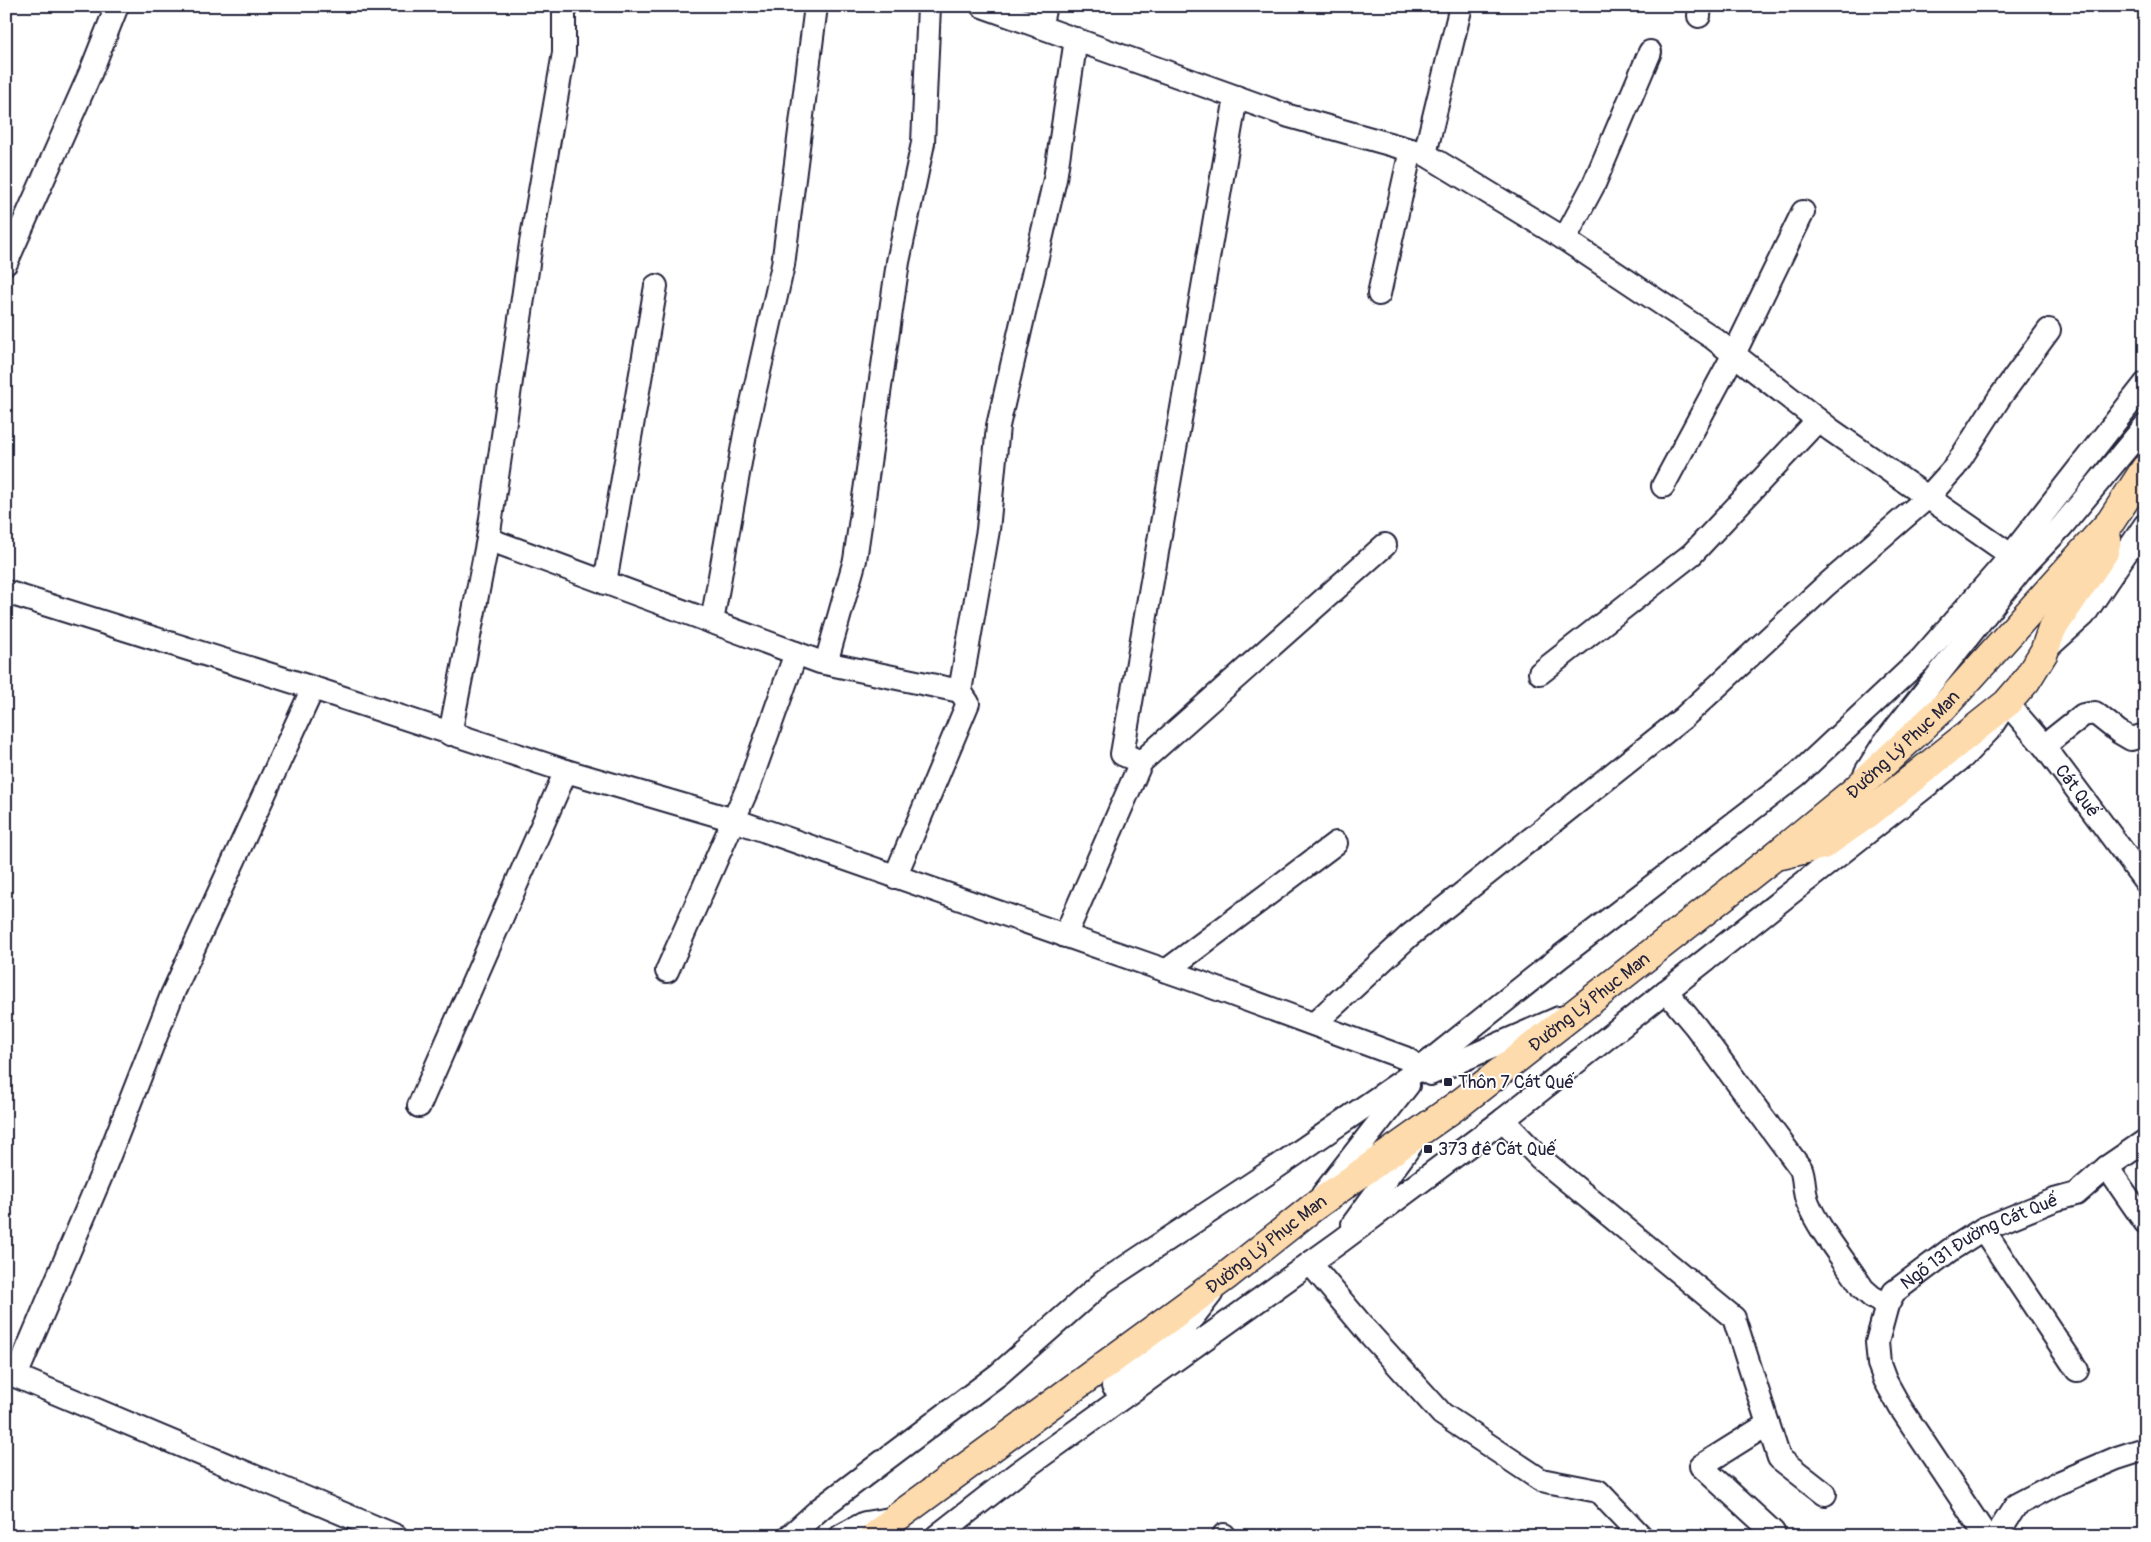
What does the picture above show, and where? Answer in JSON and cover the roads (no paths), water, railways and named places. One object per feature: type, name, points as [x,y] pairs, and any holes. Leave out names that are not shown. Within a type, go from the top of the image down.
[{"type":"main road","name":"Đường Lý Phục Man","points":[[874,1536],[1225,1277],[1312,1208],[1420,1132],[1775,856],[1853,792],[1942,709],[2111,521],[2145,469]]},
{"type":"main road","points":[[1775,856],[1823,845],[1870,813],[2007,703],[2026,681],[2044,652],[2052,629],[2104,552],[2111,521]]},
{"type":"street","points":[[6,262],[90,74],[117,6]]},
{"type":"street","points":[[450,734],[488,540],[531,243],[564,53],[564,6]]},
{"type":"street","points":[[712,622],[745,434],[783,265],[816,6]]},
{"type":"street","points":[[826,664],[855,560],[898,262],[923,143],[929,6]]},
{"type":"street","points":[[982,6],[1043,16],[1076,40],[1289,116],[1418,152],[1563,238],[1713,338],[1818,420],[2018,560]]},
{"type":"street","points":[[1379,294],[1461,6]]},
{"type":"street","points":[[896,877],[968,703],[960,690],[988,530],[998,426],[1055,179],[1076,40]]},
{"type":"street","points":[[1563,238],[1570,229],[1594,184],[1650,52]]},
{"type":"street","points":[[1140,762],[1122,754],[1236,97]]},
{"type":"street","points":[[1663,486],[1734,354],[1803,212]]},
{"type":"street","points":[[605,583],[656,286]]},
{"type":"street","points":[[1314,1024],[1409,936],[1683,718],[1824,587],[1928,497],[1955,466],[2000,397],[2049,330]]},
{"type":"street","points":[[1853,792],[1884,743],[2145,384]]},
{"type":"street","points":[[1540,672],[1692,554],[1818,420]]},
{"type":"street","points":[[790,1536],[821,1508],[999,1374],[1103,1282],[1268,1174],[1421,1068],[1560,956],[1797,775],[1921,659],[2018,560],[2062,526],[2145,426]]},
{"type":"street","points":[[2044,652],[2084,615],[2145,524]]},
{"type":"street","points":[[488,540],[826,664],[960,690]]},
{"type":"street","points":[[1065,936],[1140,762],[1384,545]]},
{"type":"street","points":[[6,592],[313,688],[566,771],[734,820],[1314,1024],[1405,1058],[1430,1074],[1580,1009]]},
{"type":"street","points":[[667,971],[749,785],[796,654]]},
{"type":"street","points":[[313,688],[172,995],[101,1176],[11,1374],[396,1536]]},
{"type":"street","points":[[938,1535],[1027,1466],[1341,1241],[1503,1120],[1963,757],[1989,730],[2007,703]]},
{"type":"street","name":"Cát Quế","points":[[2007,703],[2044,746],[2145,881]]},
{"type":"street","points":[[2044,746],[2083,715],[2095,713],[2118,732],[2131,739],[2145,735]]},
{"type":"street","points":[[419,1106],[566,771]]},
{"type":"street","points":[[1166,971],[1336,842]]},
{"type":"street","points":[[1666,991],[1696,1027],[1801,1169],[1804,1177],[1805,1192],[1815,1217],[1864,1289],[1872,1297],[1887,1305]]},
{"type":"street","points":[[1312,1208],[1421,1068]]},
{"type":"street","points":[[1503,1120],[1540,1158],[1734,1318],[1779,1458],[1825,1494]]},
{"type":"street","points":[[1341,1241],[1420,1132]]},
{"type":"street","name":"Ngõ 131 Đường Cát Quế","points":[[1986,1536],[1900,1407],[1885,1380],[1880,1364],[1877,1342],[1887,1305],[1894,1292],[1983,1229],[2054,1200],[2076,1194],[2107,1167],[2145,1141]]},
{"type":"street","points":[[2107,1167],[2145,1222]]},
{"type":"street","points":[[1983,1229],[2077,1370]]},
{"type":"street","points":[[1310,1263],[1366,1330],[1442,1414],[1541,1480],[1598,1491],[1641,1536]]},
{"type":"street","points":[[961,1517],[1034,1447],[1123,1379],[1186,1326],[1225,1277]]},
{"type":"street","points":[[1768,1424],[1701,1466],[1773,1532],[1769,1536]]},
{"type":"street","points":[[1996,1536],[2016,1505],[2100,1466],[2145,1449]]},
{"type":"street","points":[[841,1536],[865,1523],[896,1518]]},
{"type":"place","name":"Thôn 7 Cát Quế","points":[[1448,1082]]},
{"type":"place","name":"373 đê Cát Quế","points":[[1428,1149]]}]
